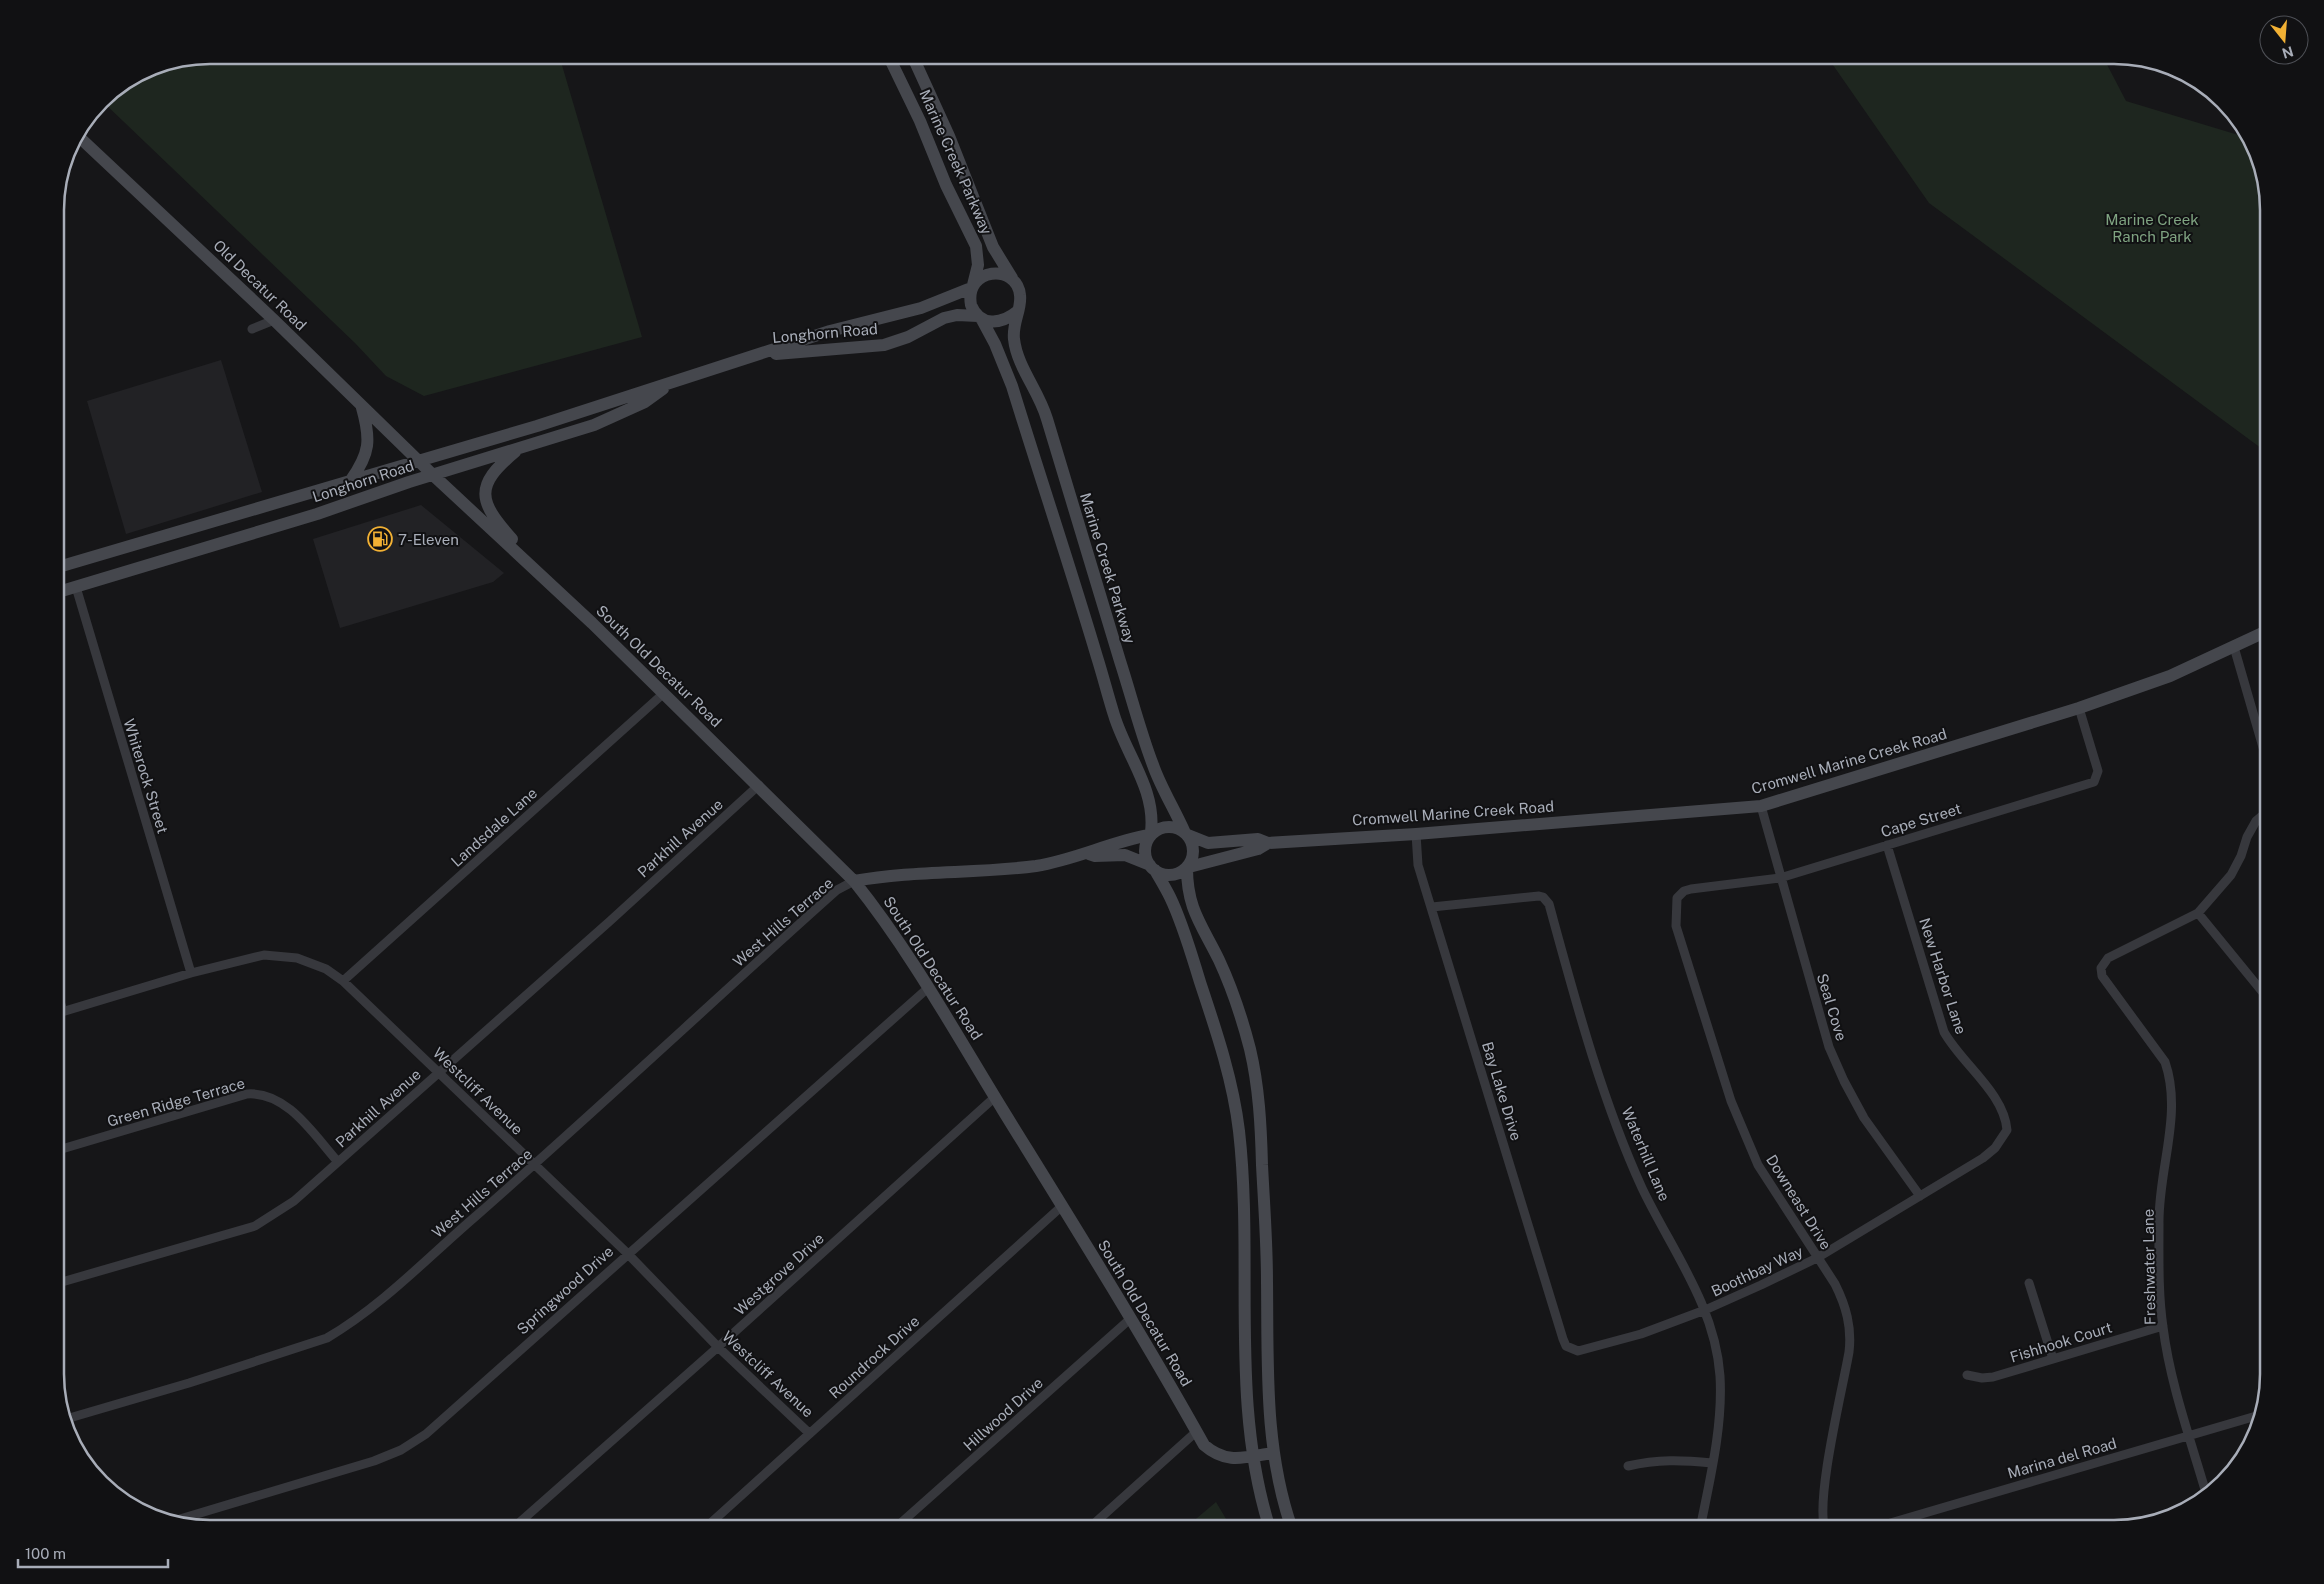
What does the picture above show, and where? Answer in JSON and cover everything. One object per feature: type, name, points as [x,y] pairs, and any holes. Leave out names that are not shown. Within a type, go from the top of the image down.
[{"type":"main road","name":"Marine Creek Parkway","points":[[892,64],[920,121],[946,185],[976,246],[978,266],[972,287]]},
{"type":"main road","name":"Marine Creek Parkway","points":[[916,64],[949,136],[993,248],[1013,279]]},
{"type":"main road","name":"Old Decatur Road","points":[[82,140],[274,320],[362,408],[418,460]]},
{"type":"main road","points":[[979,317],[989,322],[1000,322],[1018,311],[1021,295],[1013,279],[1001,274],[980,277],[972,287],[970,305],[997,348],[1012,386],[1098,658],[1114,717],[1131,760],[1149,794],[1152,808],[1150,833],[1145,848],[1152,867],[1181,923],[1228,1073],[1239,1132],[1243,1192],[1244,1325],[1254,1456],[1267,1520]]},
{"type":"main road","name":"Longhorn Road","points":[[64,565],[537,426],[830,331],[922,308],[972,287]]},
{"type":"main road","name":"Marine Creek Parkway","points":[[1018,311],[1014,339],[1018,356],[1046,416],[1063,479],[1153,766],[1187,834]]},
{"type":"main road","name":"Longhorn Road","points":[[759,355],[884,345],[908,337],[944,318],[956,315],[979,317]]},
{"type":"main road","name":"Longhorn Road","points":[[64,590],[326,511],[433,475],[594,425],[645,402],[673,382]]},
{"type":"main road","points":[[351,480],[362,465],[369,446],[368,428],[362,408]]},
{"type":"main road","points":[[519,449],[492,473],[485,488],[488,509],[493,519],[567,600]]},
{"type":"main road","name":"South Old Decatur Road","points":[[418,460],[664,693],[854,881],[882,916],[928,988],[1130,1318],[1204,1445],[1220,1457],[1254,1456],[1273,1453]]},
{"type":"main road","points":[[152,541],[158,562]]},
{"type":"main road","name":"Cromwell Marine Creek Road","points":[[1187,834],[1208,843],[1258,839],[1268,842],[1416,834],[1761,806],[2079,708],[2170,676],[2260,634]]},
{"type":"main road","points":[[854,881],[885,875],[1037,866],[1089,854],[1125,840],[1166,828],[1187,834],[1194,851],[1188,868],[1188,892],[1192,909],[1219,960],[1241,1018],[1255,1071],[1261,1132],[1267,1278],[1268,1403],[1273,1453],[1290,1520]]},
{"type":"main road","name":"Cromwell Marine Creek Road","points":[[1188,868],[1258,849],[1268,842]]},
{"type":"main road","points":[[1089,854],[1095,856],[1125,855],[1152,867],[1173,873],[1188,868]]},
{"type":"main road","points":[[1239,1132],[1261,1132]]},
{"type":"street","points":[[252,329],[274,320]]},
{"type":"street","name":"Whiterock Street","points":[[76,587],[191,973]]},
{"type":"street","points":[[2234,647],[2260,737]]},
{"type":"street","name":"Landsdale Lane","points":[[343,981],[664,693]]},
{"type":"street","name":"Cape Street","points":[[1680,894],[1691,889],[1780,878],[2094,782],[2098,771],[2079,708]]},
{"type":"street","name":"Parkhill Avenue","points":[[64,1281],[255,1226],[294,1201],[610,921],[759,785]]},
{"type":"street","name":"Seal Cove","points":[[1761,806],[1829,1047],[1844,1081],[1864,1118],[1920,1196]]},
{"type":"street","points":[[2260,818],[2246,837],[2241,856],[2231,875],[2198,913],[2260,989]]},
{"type":"street","name":"Bay Lake Drive","points":[[1416,834],[1418,865],[1563,1339],[1566,1346],[1574,1351]]},
{"type":"street","name":"New Harbor Lane","points":[[1887,845],[1944,1032],[1953,1048],[2002,1109],[2007,1130]]},
{"type":"street","name":"West Hills Terrace","points":[[70,1419],[189,1383],[327,1338],[379,1302],[536,1165],[837,890],[854,881]]},
{"type":"street","name":"Downeast Drive","points":[[1680,894],[1677,903],[1676,926],[1730,1101],[1758,1165],[1844,1302],[1851,1338],[1827,1470],[1824,1520]]},
{"type":"street","name":"Waterhill Lane","points":[[1432,907],[1539,896],[1547,900],[1575,996],[1618,1130],[1643,1189],[1685,1267],[1705,1310],[1720,1375],[1719,1424],[1702,1520]]},
{"type":"street","name":"Freshwater Lane","points":[[2198,913],[2108,958],[2101,968],[2102,976],[2165,1062],[2170,1076],[2173,1106],[2159,1221],[2163,1326],[2172,1375],[2205,1489]]},
{"type":"street","name":"Westcliff Avenue","points":[[64,1011],[191,973],[264,955],[297,958],[326,969],[343,981],[439,1071],[627,1253],[718,1347],[809,1433]]},
{"type":"street","name":"Springwood Drive","points":[[184,1518],[374,1462],[401,1450],[426,1434],[627,1253],[928,988]]},
{"type":"street","name":"Green Ridge Terrace","points":[[64,1148],[247,1094],[261,1093],[272,1097],[294,1114],[338,1162]]},
{"type":"street","name":"Westgrove Drive","points":[[522,1520],[718,1347],[995,1097]]},
{"type":"street","name":"Boothbay Way","points":[[1574,1351],[1584,1351],[1641,1334],[1705,1310],[1817,1258],[1983,1158],[1995,1148],[2007,1130]]},
{"type":"street","name":"Roundrock Drive","points":[[714,1520],[1062,1206]]},
{"type":"street","points":[[2029,1283],[2053,1359]]},
{"type":"street","name":"Hillwood Drive","points":[[904,1520],[1130,1318]]},
{"type":"street","name":"Fishhook Court","points":[[1967,1375],[1982,1378],[1993,1377],[2163,1326]]},
{"type":"street","name":"Marina del Road","points":[[1901,1520],[2254,1416]]},
{"type":"street","points":[[1098,1520],[1197,1431]]},
{"type":"street","points":[[1628,1466],[1653,1460],[1673,1459],[1712,1463]]},
{"type":"shaded area","points":[[221,360],[262,492],[126,534],[87,401]]},
{"type":"shaded area","points":[[421,505],[504,573],[493,582],[340,628],[313,539]]},
{"type":"green space","points":[[200,64],[562,64],[642,337],[424,396],[386,376],[355,343],[107,105],[128,88],[163,71]]},
{"type":"green space","name":"Marine Creek Ranch Park","points":[[1832,64],[2107,64],[2126,101],[2240,135],[2253,163],[2259,190],[2260,447],[1929,203]]},
{"type":"green space","points":[[1216,1502],[1227,1520],[1195,1520]]},
{"type":"place","name":"7-Eleven","points":[[380,539]]}]
